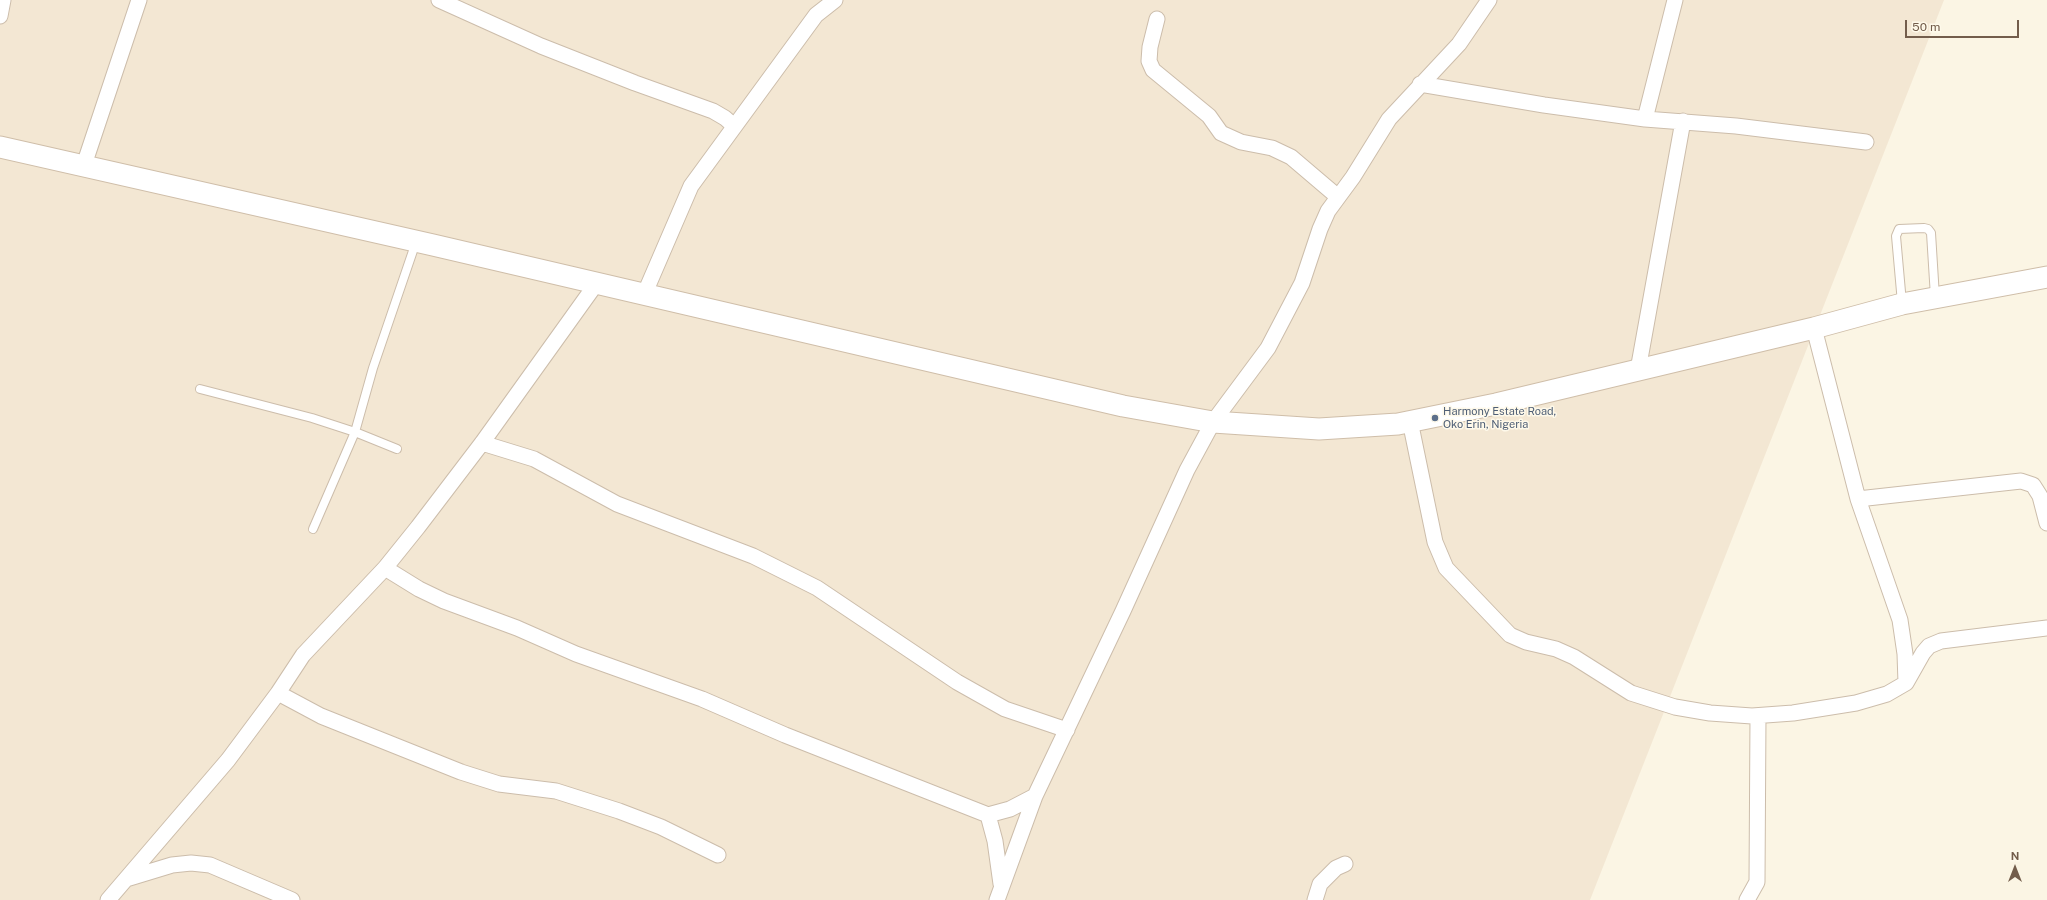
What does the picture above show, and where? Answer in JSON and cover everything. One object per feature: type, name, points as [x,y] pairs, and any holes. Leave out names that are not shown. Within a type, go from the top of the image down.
[{"type":"street","points":[[0,16],[3,0]]},
{"type":"street","points":[[84,166],[139,0]]},
{"type":"street","points":[[439,0],[471,6],[541,46],[635,83],[713,111],[726,118],[734,126]]},
{"type":"street","points":[[644,295],[691,186],[816,15],[834,0]]},
{"type":"street","points":[[999,893],[1035,796],[1123,611],[1162,522],[1187,470],[1213,422],[1268,348],[1302,283],[1320,229],[1328,211],[1389,119],[1458,44],[1489,0]]},
{"type":"street","points":[[1645,118],[1675,0]]},
{"type":"street","points":[[1157,19],[1150,47],[1149,61],[1153,70],[1208,116],[1221,133],[1241,142],[1272,148],[1291,157],[1338,197]]},
{"type":"street","points":[[1420,84],[1544,105],[1645,118],[1736,126],[1866,142]]},
{"type":"street","points":[[1638,370],[1683,121]]},
{"type":"street","points":[[0,146],[417,241],[1123,406],[1213,422],[1319,429],[1398,424],[1496,404],[1814,328],[1902,304],[2047,277]]},
{"type":"street","points":[[108,900],[228,760],[278,693],[303,655],[385,568],[482,443],[596,284]]},
{"type":"street","points":[[1814,328],[1858,499],[1900,620],[1905,654],[1906,683]]},
{"type":"street","points":[[1410,421],[1435,542],[1446,568],[1510,635],[1526,642],[1556,650],[1574,657],[1631,693],[1668,705],[1710,713],[1758,716],[1793,713],[1856,703],[1887,694],[1906,683],[1922,653],[1929,646],[1941,641],[2047,628]]},
{"type":"street","points":[[482,443],[534,460],[617,504],[753,556],[817,588],[957,682],[1005,709],[1067,730]]},
{"type":"street","points":[[1858,499],[2022,481],[2033,485],[2040,496],[2047,523]]},
{"type":"street","points":[[385,568],[419,589],[444,601],[517,628],[576,654],[702,699],[786,735],[988,815],[1010,809],[1035,796]]},
{"type":"street","points":[[278,693],[321,716],[461,772],[499,784],[556,791],[619,811],[661,827],[718,855]]},
{"type":"street","points":[[1747,900],[1757,882],[1758,716]]},
{"type":"street","points":[[988,815],[995,840],[999,893]]},
{"type":"street","points":[[126,879],[172,865],[191,863],[210,865],[292,900]]},
{"type":"street","points":[[1315,900],[1320,884],[1336,868],[1346,864]]},
{"type":"lane","points":[[1902,304],[1896,236],[1899,229],[1924,228],[1928,229],[1931,233],[1935,297]]},
{"type":"lane","points":[[313,529],[355,432],[373,368],[417,241]]},
{"type":"lane","points":[[200,389],[312,418],[355,432],[397,449]]},
{"type":"shaded area","points":[[0,0],[1944,0],[1590,900],[0,900]]},
{"type":"place","name":"Harmony Estate Road, Oko Erin, Nigeria","points":[[1435,418]]}]
